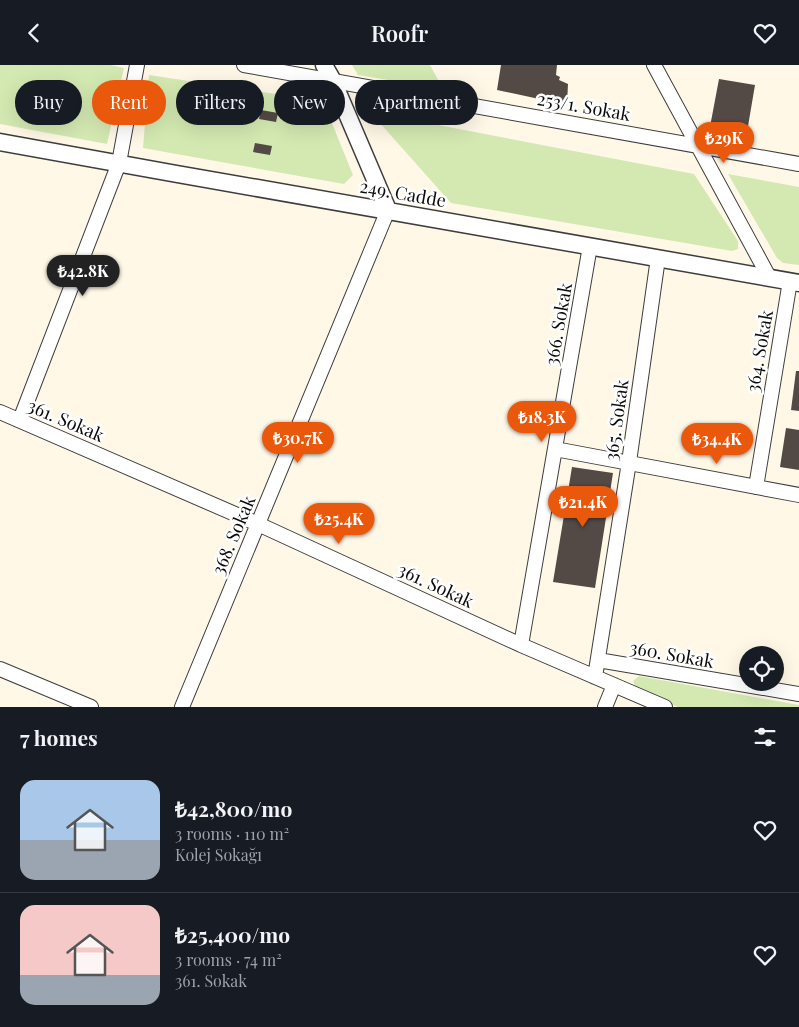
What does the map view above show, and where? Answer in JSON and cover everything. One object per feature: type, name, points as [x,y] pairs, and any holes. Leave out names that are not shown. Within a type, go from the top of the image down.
[{"type":"street","points":[[20,420],[119,163],[137,65]]},
{"type":"street","name":"253/1. Sokak","points":[[244,65],[327,80]]},
{"type":"street","points":[[324,65],[332,80]]},
{"type":"street","points":[[654,65],[769,277]]},
{"type":"street","name":"253/1. Sokak","points":[[345,83],[799,164]]},
{"type":"street","points":[[345,109],[388,211]]},
{"type":"street","name":"249. Cadde","points":[[0,142],[795,282]]},
{"type":"street","name":"368. Sokak","points":[[182,707],[388,211]]},
{"type":"street","name":"366. Sokak","points":[[521,645],[590,246]]},
{"type":"street","name":"365. Sokak","points":[[595,677],[629,462],[658,258]]},
{"type":"street","name":"364. Sokak","points":[[756,487],[795,282]]},
{"type":"street","name":"361. Sokak","points":[[0,413],[258,524],[521,645],[665,707]]},
{"type":"street","points":[[555,449],[799,495]]},
{"type":"street","name":"360. Sokak","points":[[598,660],[799,694]]},
{"type":"street","points":[[0,669],[91,707]]},
{"type":"street","points":[[605,707],[614,685]]},
{"type":"green space","points":[[0,65],[111,65],[124,68],[121,80],[92,80],[92,125],[111,125],[107,144],[0,124]]},
{"type":"green space","points":[[352,65],[430,65],[438,80],[388,80],[358,75]]},
{"type":"green space","points":[[149,75],[182,80],[176,80],[176,125],[264,125],[264,92],[274,94],[274,125],[333,125],[353,175],[344,184],[143,148],[145,125],[166,125],[166,80],[149,80]]},
{"type":"green space","points":[[382,125],[438,125],[694,174],[738,241],[738,249],[732,251],[451,203]]},
{"type":"green space","points":[[728,174],[799,187],[799,265],[783,263],[777,258]]},
{"type":"green space","points":[[639,676],[799,705],[799,707],[678,707],[637,690],[633,681]]},
{"type":"building","points":[[501,65],[557,65],[556,75],[560,77],[559,80],[568,84],[567,105],[497,90]]},
{"type":"building","points":[[719,79],[755,85],[746,138],[709,132]]},
{"type":"building","points":[[264,111],[274,112],[274,122],[264,120]]},
{"type":"building","points":[[255,143],[272,146],[270,155],[253,152]]},
{"type":"building","points":[[796,371],[799,371],[799,411],[791,410]]},
{"type":"building","points":[[786,428],[799,430],[799,470],[780,467]]},
{"type":"building","points":[[572,467],[613,473],[595,588],[553,582]]}]
